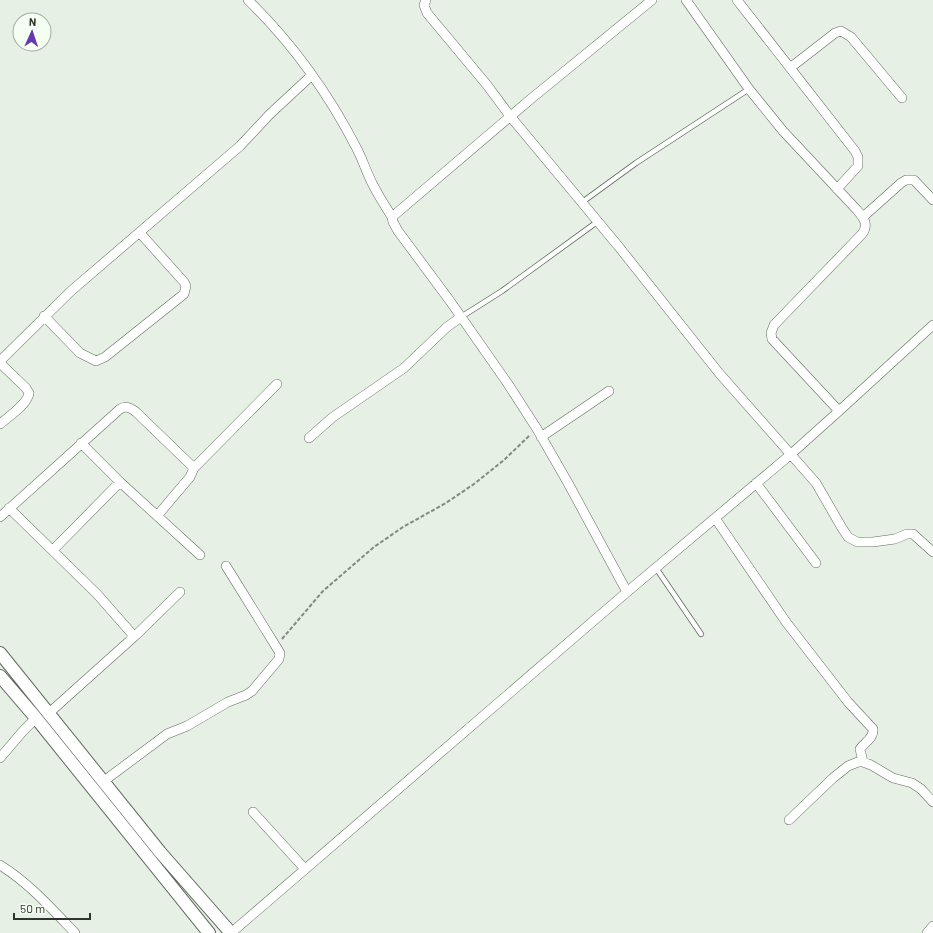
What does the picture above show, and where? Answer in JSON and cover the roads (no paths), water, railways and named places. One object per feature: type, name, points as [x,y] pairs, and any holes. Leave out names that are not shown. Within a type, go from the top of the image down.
[{"type":"street","points":[[248,0],[264,16],[312,75],[356,146],[373,184],[392,217],[398,231],[508,384],[568,483],[627,592]]},
{"type":"street","points":[[426,0],[424,5],[427,13],[487,85],[510,116],[619,247],[719,373],[790,455],[816,482],[848,537],[857,542],[873,542],[895,539],[907,534],[913,534],[933,552]]},
{"type":"street","points":[[392,217],[510,116],[652,0]]},
{"type":"street","points":[[686,0],[748,89],[787,136],[863,217],[866,224],[864,231],[774,325],[771,332],[772,339],[839,411]]},
{"type":"street","points":[[737,0],[855,151],[858,157],[858,166],[837,189]]},
{"type":"street","points":[[790,68],[835,33],[841,31],[851,37],[902,98]]},
{"type":"street","points":[[0,424],[22,405],[28,398],[29,393],[26,388],[0,362],[44,316],[71,291],[240,146],[270,114],[312,75]]},
{"type":"street","points":[[863,217],[906,180],[914,180],[933,200]]},
{"type":"street","points":[[44,316],[80,353],[96,361],[105,357],[184,294],[186,286],[184,282],[140,233]]},
{"type":"street","points":[[309,438],[333,417],[404,368],[447,327],[461,317]]},
{"type":"street","points":[[0,653],[160,852],[231,933],[627,592],[790,455],[933,325]]},
{"type":"street","points":[[157,516],[190,477],[194,468],[277,384]]},
{"type":"street","points":[[539,433],[609,390]]},
{"type":"street","points":[[0,517],[81,443],[124,407],[128,407],[136,412],[194,468]]},
{"type":"street","points":[[81,443],[120,482],[200,556]]},
{"type":"street","points":[[52,550],[120,482]]},
{"type":"street","points":[[756,483],[816,563]]},
{"type":"street","points":[[9,508],[97,594],[133,635],[136,635]]},
{"type":"street","points":[[714,518],[786,622],[848,702],[872,729],[872,737],[860,749],[863,762]]},
{"type":"street","points":[[104,781],[167,734],[187,726],[216,708],[252,691],[279,659],[280,653],[226,566]]},
{"type":"street","points":[[49,713],[136,635],[180,592]]},
{"type":"street","points":[[0,676],[36,718],[209,933]]},
{"type":"street","points":[[0,758],[36,718]]},
{"type":"street","points":[[789,820],[833,778],[854,762],[863,762],[892,778],[915,785],[933,802]]},
{"type":"street","points":[[253,812],[305,869]]},
{"type":"street","points":[[0,865],[16,875],[35,891],[75,933]]},
{"type":"street","points":[[927,933],[933,926]]},
{"type":"lane","points":[[581,203],[647,155],[748,89]]},
{"type":"lane","points":[[461,317],[502,292],[597,222]]},
{"type":"lane","points":[[656,568],[701,634]]}]
